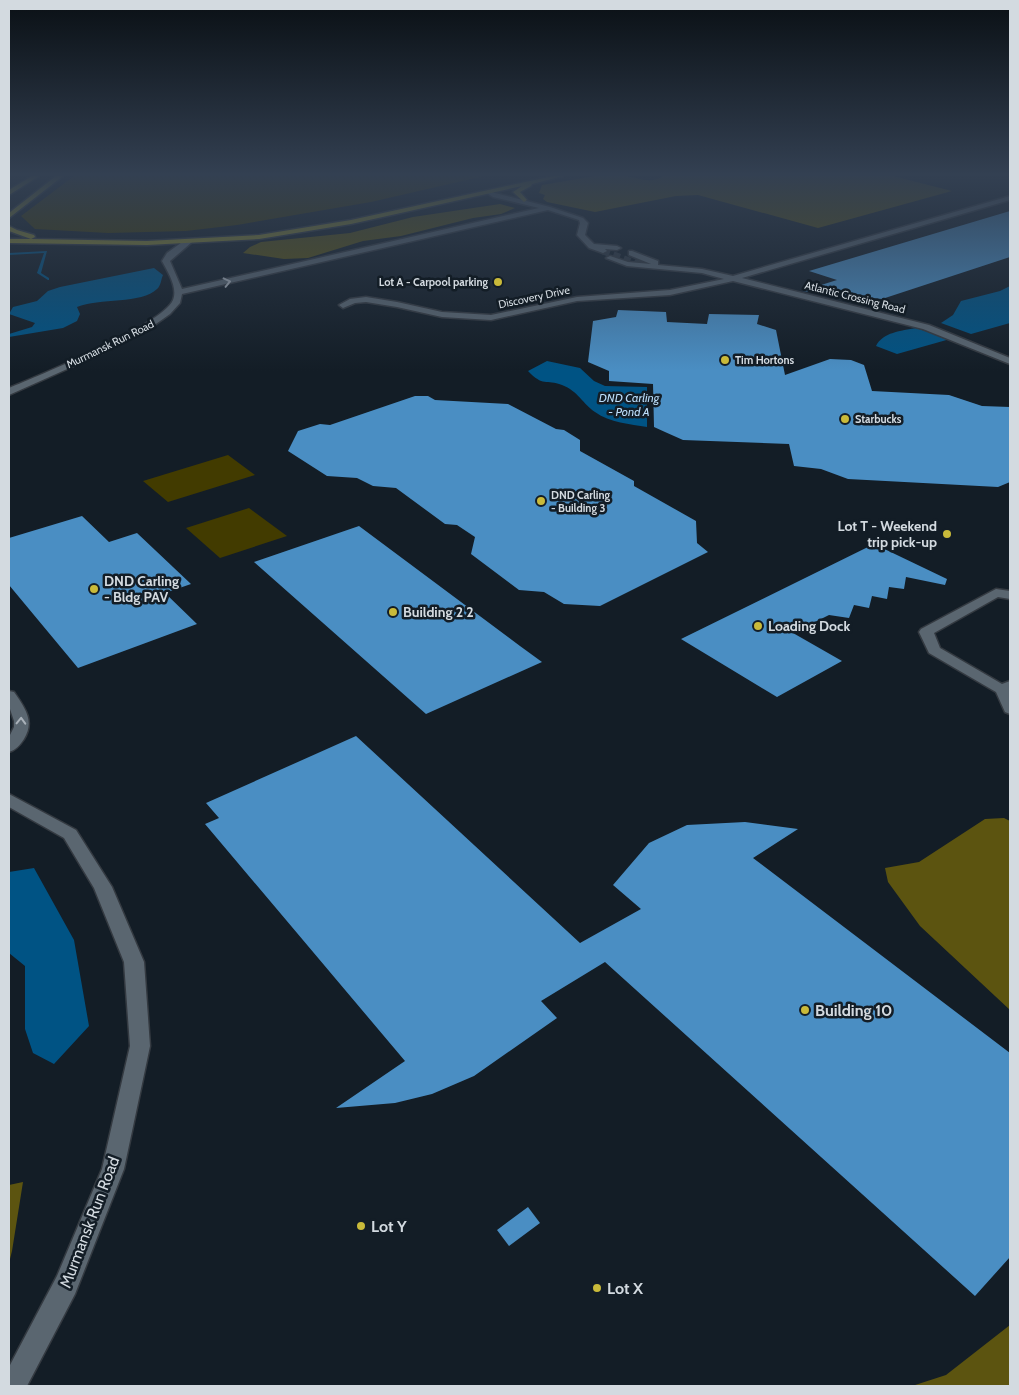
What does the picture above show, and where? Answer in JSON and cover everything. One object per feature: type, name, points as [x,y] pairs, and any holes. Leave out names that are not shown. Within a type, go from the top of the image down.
[{"type":"main road","points":[[13,241],[90,243],[204,241]]},
{"type":"main road","points":[[72,241],[90,243]]},
{"type":"main road","points":[[188,242],[195,241]]},
{"type":"main road","points":[[9,247],[90,243]]},
{"type":"street","points":[[188,242],[178,248],[166,261],[180,292],[403,241]]},
{"type":"street","points":[[591,241],[604,250]]},
{"type":"street","name":"Discovery Drive","points":[[343,305],[349,301],[362,300],[414,308],[449,316],[501,316],[571,300],[663,293],[702,286],[862,241]]},
{"type":"street","points":[[629,254],[660,267]]},
{"type":"street","points":[[610,258],[627,264],[702,271],[732,279]]},
{"type":"street","name":"Atlantic Crossing Road","points":[[732,279],[743,285],[776,295],[856,310],[926,327],[1010,361]]},
{"type":"street","name":"Murmansk Run Road","points":[[9,392],[154,323],[175,306],[180,292]]},
{"type":"street","points":[[414,308],[427,303]]},
{"type":"street","points":[[1010,595],[996,593],[926,632],[934,650],[1007,688],[1010,709]]},
{"type":"street","points":[[9,695],[22,713],[23,723],[20,733],[9,747]]},
{"type":"street","name":"Murmansk Run Road","points":[[9,800],[70,834],[103,887],[134,962],[140,1046],[113,1169],[66,1285],[14,1386]]},
{"type":"shaded area","points":[[363,241],[308,258],[284,259],[243,253],[261,242]]},
{"type":"shaded area","points":[[228,455],[255,475],[168,502],[143,481]]},
{"type":"shaded area","points":[[249,508],[287,536],[220,558],[186,528]]},
{"type":"shaded area","points":[[1004,818],[1010,821],[1010,1010],[920,926],[888,882],[885,868],[919,862],[985,819]]},
{"type":"shaded area","points":[[23,1182],[12,1251],[9,1263],[9,1185]]},
{"type":"shaded area","points":[[1010,1325],[1010,1386],[912,1386],[946,1375]]},
{"type":"water","points":[[154,268],[163,275],[158,288],[150,294],[131,299],[86,304],[77,307],[80,314],[77,321],[63,328],[9,337],[9,334],[32,327],[35,323],[9,314],[13,307],[37,301],[48,291],[60,287]]},
{"type":"water","points":[[1010,286],[1010,323],[971,334],[941,323],[953,315],[961,301],[1000,291]]},
{"type":"water","points":[[916,328],[950,339],[897,354],[876,346],[879,341],[888,335]]},
{"type":"water","name":"DND Carling - Pond A","points":[[547,361],[580,368],[594,381],[605,386],[647,387],[647,427],[607,419],[591,409],[568,388],[557,383],[541,381],[528,371]]},
{"type":"water","points":[[34,868],[74,940],[89,1026],[54,1064],[33,1053],[25,1029],[25,966],[9,953],[9,872]]},
{"type":"building","points":[[909,241],[1010,241],[1010,257],[882,299],[802,291],[837,280],[809,271]]},
{"type":"building","points":[[618,310],[666,312],[667,322],[707,324],[709,314],[759,315],[757,324],[776,330],[785,375],[830,359],[851,360],[864,365],[872,391],[949,395],[982,406],[1010,407],[1010,482],[998,487],[848,479],[821,469],[794,466],[789,444],[683,440],[654,427],[653,384],[609,381],[609,371],[588,362],[593,321],[616,317]]},
{"type":"building","name":"DND Carling - Building 3","points":[[415,396],[428,396],[435,400],[508,404],[556,429],[564,430],[580,440],[580,451],[634,481],[634,486],[696,521],[697,543],[708,552],[600,606],[564,604],[544,592],[519,590],[471,554],[475,537],[457,525],[445,524],[396,488],[373,486],[357,478],[327,476],[288,451],[298,431],[320,424],[330,425]]},
{"type":"building","name":"DND Carling - Bldg PAV","points":[[82,516],[109,542],[137,533],[191,584],[165,593],[197,624],[78,668],[9,585],[9,538]]},
{"type":"building","name":"Building 2 2","points":[[359,526],[542,662],[426,714],[254,562]]},
{"type":"building","name":"Loading Dock","points":[[874,544],[947,579],[945,585],[906,577],[904,589],[889,587],[887,599],[872,596],[869,608],[854,605],[849,618],[829,615],[793,633],[842,661],[777,697],[681,639]]},
{"type":"building","name":"Building 10","points":[[356,736],[580,943],[641,909],[613,885],[649,843],[687,825],[745,822],[798,829],[753,858],[1010,1053],[1010,1257],[975,1296],[605,962],[541,1001],[557,1018],[474,1076],[432,1094],[395,1103],[336,1108],[405,1061],[205,824],[219,818],[206,803]]},
{"type":"building","points":[[528,1207],[540,1223],[509,1246],[497,1230]]},
{"type":"waterway","points":[[9,254],[46,252],[39,273],[48,279]]},
{"type":"tunnel","points":[[603,251],[635,263],[657,266]]},
{"type":"place","name":"Lot A - Carpool parking","points":[[498,282]]},
{"type":"place","name":"Tim Hortons","points":[[725,360]]},
{"type":"place","name":"Starbucks","points":[[845,419]]},
{"type":"place","name":"DND Carling - Building 3","points":[[541,501]]},
{"type":"place","name":"Lot T - Weekend trip pick-up","points":[[947,534]]},
{"type":"place","name":"DND Carling - Bldg PAV","points":[[94,589]]},
{"type":"place","name":"Building 2 2","points":[[393,612]]},
{"type":"place","name":"Loading Dock","points":[[758,626]]},
{"type":"place","name":"Building 10","points":[[805,1010]]},
{"type":"place","name":"Lot Y","points":[[361,1226]]},
{"type":"place","name":"Lot X","points":[[597,1288]]}]
